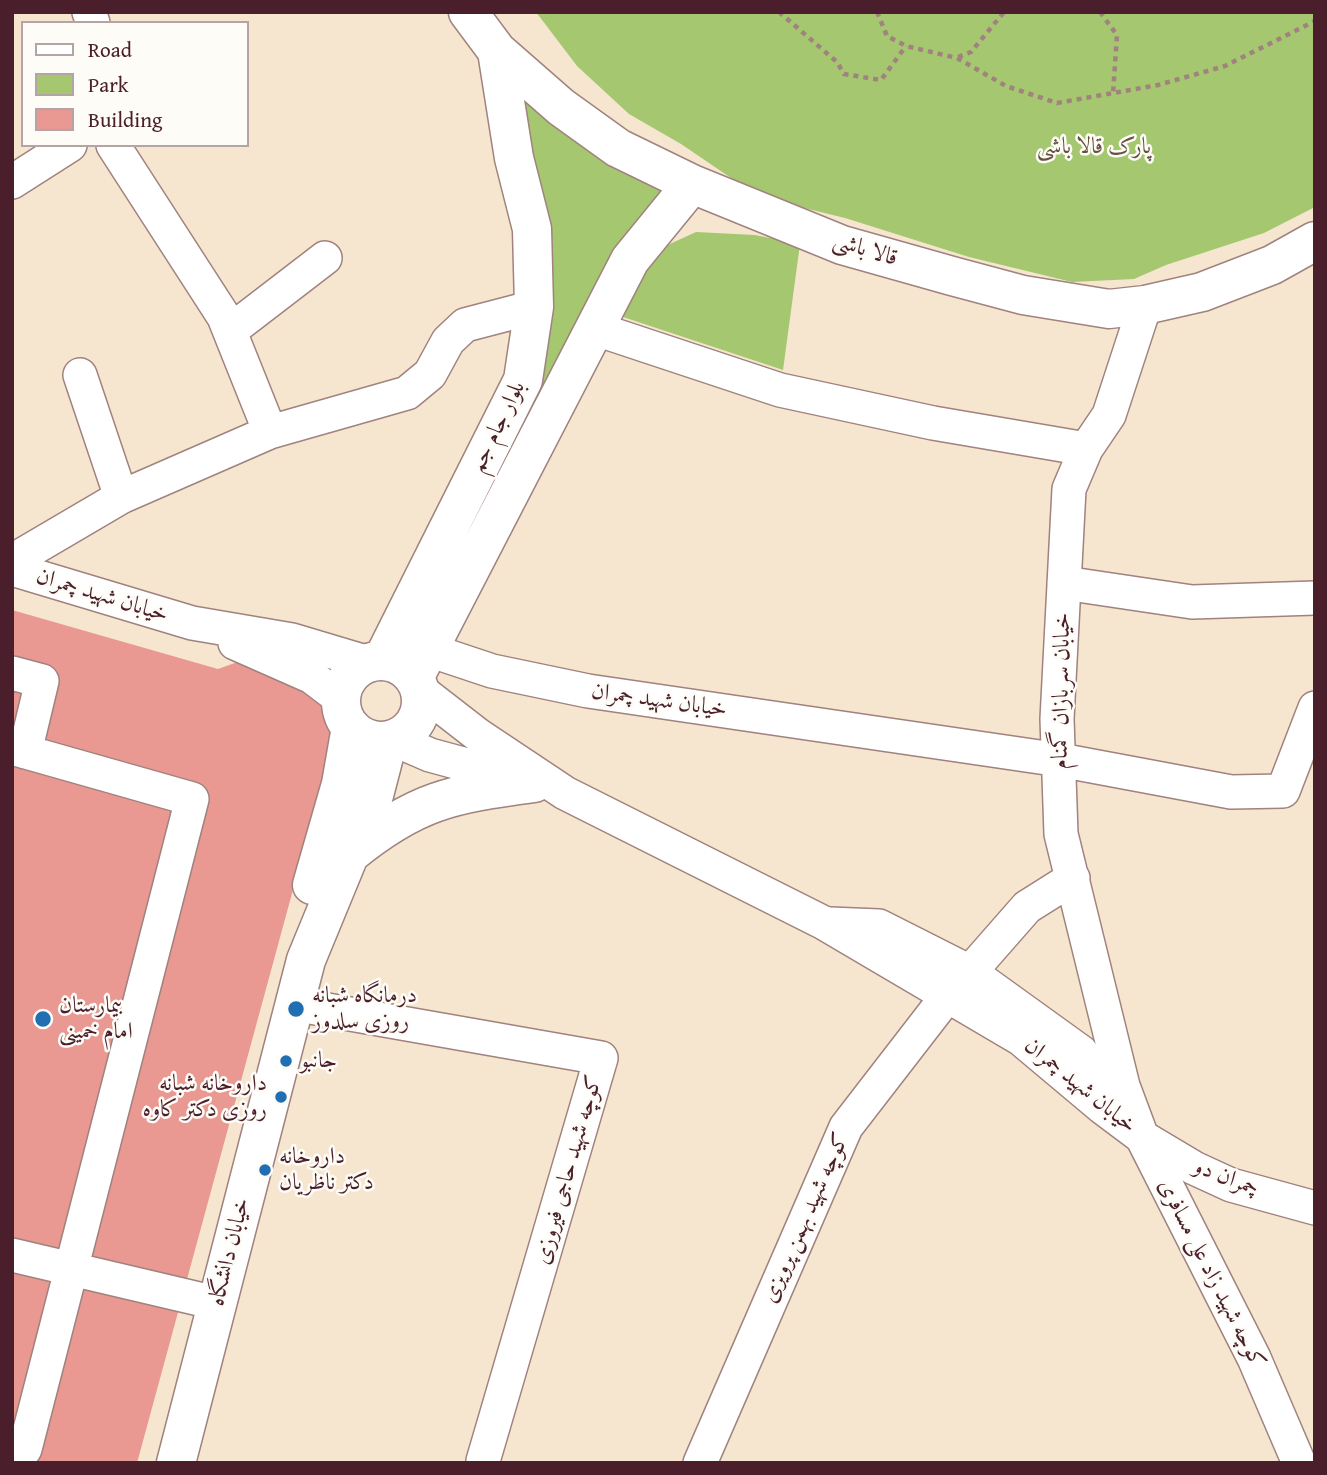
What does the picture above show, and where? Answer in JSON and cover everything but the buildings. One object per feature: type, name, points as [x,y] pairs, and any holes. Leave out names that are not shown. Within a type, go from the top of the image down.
[{"type":"main road","name":"قالا باشی","points":[[468,12],[497,51],[561,107],[618,148],[692,184],[842,245],[952,276],[1023,295],[1109,309],[1145,305],[1202,292],[1272,265],[1315,241]]},
{"type":"main road","name":"بلوار جام جم","points":[[403,668],[523,380],[534,307],[532,229],[514,158],[497,51]]},
{"type":"main road","name":"بلوار جام جم","points":[[403,668],[630,260],[692,184]]},
{"type":"main road","points":[[403,668],[419,717],[411,728],[390,740],[361,736],[346,713],[350,675],[403,668]]},
{"type":"main road","name":"خیابان دانشگاه","points":[[306,960],[304,931],[308,906],[341,784],[346,713]]},
{"type":"main road","name":"خیابان دانشگاه","points":[[176,1463],[306,960],[373,794],[390,740]]},
{"type":"main road","points":[[349,855],[382,828],[427,804],[460,793],[549,788]]},
{"type":"street","points":[[12,182],[67,147]]},
{"type":"street","points":[[114,147],[224,317],[270,432]]},
{"type":"street","points":[[230,331],[325,258]]},
{"type":"street","name":"خیابان سربازان گمنام","points":[[1123,1086],[1061,834],[1057,719],[1069,489],[1086,449],[1109,415],[1145,305]]},
{"type":"street","points":[[12,561],[121,497],[270,432],[407,393],[430,374],[448,341],[465,325],[534,307]]},
{"type":"street","points":[[593,328],[780,390],[933,424],[1086,449]]},
{"type":"street","points":[[80,375],[121,497]]},
{"type":"street","name":"خیابان شهید چمران","points":[[12,569],[192,623],[312,677],[346,713]]},
{"type":"street","points":[[1064,583],[1192,602],[1315,598]]},
{"type":"street","name":"خیابان شهید چمران","points":[[192,623],[292,639],[403,668],[492,671],[587,691],[1060,760],[1231,792],[1283,791],[1315,708]]},
{"type":"street","points":[[403,668],[478,735],[549,788]]},
{"type":"street","points":[[12,673],[42,681],[19,750],[192,799],[73,1270],[25,1449],[15,1463]]},
{"type":"street","points":[[390,740],[430,755],[549,788]]},
{"type":"street","name":"خیابان شهید چمران","points":[[549,788],[824,923],[959,984],[1021,1039],[1142,1137]]},
{"type":"street","name":"کوچه شهید بهمن پرویزی","points":[[700,1463],[846,1127],[959,984],[1027,906],[1073,878]]},
{"type":"street","name":"کوچه شهید حاجی فیروزی","points":[[293,1004],[601,1058],[483,1461]]},
{"type":"street","name":"کوچه شهید زاد علی مسافری","points":[[1123,1086],[1142,1137],[1254,1358],[1299,1463]]},
{"type":"street","name":"چمران دو","points":[[1142,1137],[1195,1168],[1231,1185],[1315,1208]]},
{"type":"street","points":[[12,1255],[216,1303]]},
{"type":"path","points":[[779,12],[837,62],[844,74],[881,80],[906,46]]},
{"type":"path","points":[[789,21],[792,12]]},
{"type":"path","points":[[877,12],[887,36],[906,46],[957,58],[1006,86],[1058,103],[1113,94],[1226,66],[1315,21]]},
{"type":"path","points":[[957,58],[971,52],[1004,12]]},
{"type":"path","points":[[1100,12],[1117,35],[1113,94]]},
{"type":"green space","name":"پارک قالا باشی","points":[[536,12],[1315,12],[1315,207],[1264,233],[1166,265],[1134,279],[1072,282],[969,257],[845,218],[759,197],[681,144],[629,114],[577,66]]},
{"type":"green space","points":[[497,51],[692,184],[561,392],[523,380],[534,307]]},
{"type":"green space","points":[[696,232],[755,235],[800,244],[783,370],[617,315],[648,254]]},
{"type":"place","name":"درمانگاه شبانه روزی سلدوز","points":[[296,1009]]},
{"type":"place","name":"بیمارستان امام خمینی","points":[[43,1019]]},
{"type":"place","name":"جانبو","points":[[286,1061]]},
{"type":"place","name":"داروخانه شبانه روزی دکتر کاوه","points":[[281,1097]]},
{"type":"place","name":"داروخانه دکتر ناظریان","points":[[265,1170]]}]
